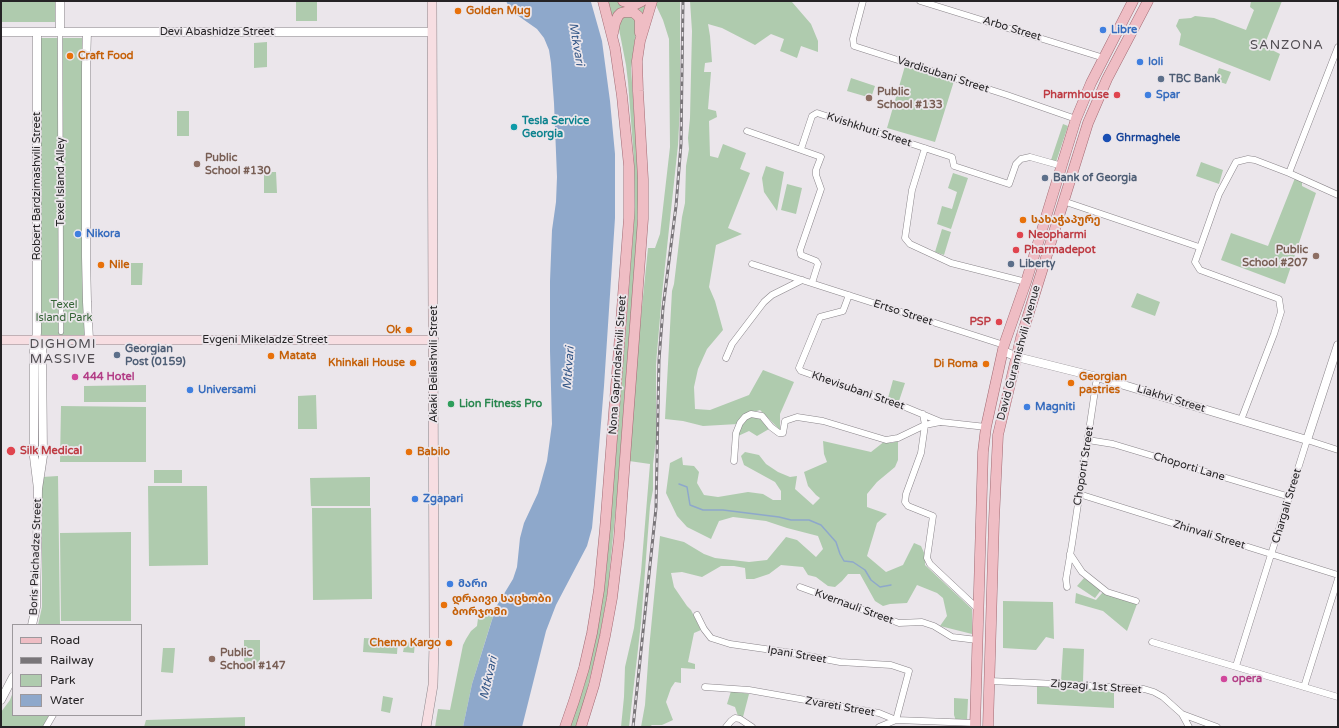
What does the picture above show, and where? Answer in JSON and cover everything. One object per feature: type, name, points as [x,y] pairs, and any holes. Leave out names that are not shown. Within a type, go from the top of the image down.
[{"type":"main road","name":"Akaki Beliashvili Street","points":[[426,727],[433,685],[434,643],[432,1]]},
{"type":"main road","name":"Nona Gaprindashvili Street","points":[[565,727],[584,668],[592,633],[599,590],[630,197],[629,166],[622,96],[613,36],[603,1]]},
{"type":"main road","points":[[623,1],[632,4],[642,1]]},
{"type":"main road","name":"Nona Gaprindashvili Street","points":[[581,727],[594,685],[610,609],[619,539],[643,219],[643,173],[637,80],[638,61],[640,41],[652,1]]},
{"type":"main road","name":"David Guramishvili Avenue","points":[[975,725],[983,452],[986,427],[1004,348],[1077,119],[1091,83],[1133,1]]},
{"type":"main road","name":"David Guramishvili Avenue","points":[[988,727],[998,435],[1017,357],[1085,132],[1107,79],[1147,1]]},
{"type":"main road","points":[[613,36],[615,23],[618,16],[625,12],[633,12],[640,20],[640,41]]},
{"type":"main road","points":[[1085,132],[1077,119],[1083,117],[1086,118],[1091,115]]},
{"type":"main road","name":"Evgeni Mikeladze Street","points":[[1,340],[434,340]]},
{"type":"main road","points":[[976,681],[990,681]]},
{"type":"street","points":[[60,1],[60,32]]},
{"type":"street","name":"Vardisubani Street","points":[[863,1],[853,39],[854,46],[1077,119]]},
{"type":"street","name":"Arbo Street","points":[[920,1],[1104,58]]},
{"type":"street","name":"Devi Abashidze Street","points":[[1,32],[432,32]]},
{"type":"street","name":"Robert Bardzimashvili Street","points":[[37,32],[39,340]]},
{"type":"street","name":"Texel Island Alley","points":[[60,32],[61,332]]},
{"type":"street","points":[[87,32],[87,272],[89,339]]},
{"type":"street","points":[[1289,173],[1338,47]]},
{"type":"street","name":"Kvishkhuti Street","points":[[802,149],[812,116],[817,112],[952,158],[954,166],[1009,184],[1016,164],[1021,159],[1030,157],[1062,166]]},
{"type":"street","points":[[746,131],[802,149],[821,157],[816,170],[816,176],[821,189],[800,250],[801,255],[816,261],[818,264],[812,283]]},
{"type":"street","name":"Kvishkhuti Street","points":[[925,148],[912,190],[905,238],[910,244],[950,264],[1026,282]]},
{"type":"street","points":[[1240,420],[1280,319],[1281,312],[1279,299],[1200,270],[1195,262],[1199,247],[1219,194],[1236,162],[1248,159],[1255,160],[1289,173],[1338,195]]},
{"type":"street","points":[[1063,201],[1199,247]]},
{"type":"street","name":"Ertso Street","points":[[752,264],[849,295],[1004,348]]},
{"type":"street","points":[[726,358],[732,344],[764,302],[772,294],[802,280]]},
{"type":"street","name":"Khevisubani Street","points":[[849,295],[843,311],[820,317],[799,368],[801,371],[905,407],[941,422]]},
{"type":"street","name":"Boris Paichadze Street","points":[[32,624],[36,607],[38,489],[38,465],[34,432],[34,350],[39,340]]},
{"type":"street","name":"Boris Paichadze Street","points":[[38,465],[42,434],[39,340]]},
{"type":"street","name":"Chargali Street","points":[[1236,666],[1338,345]]},
{"type":"street","name":"Liakhvi Street","points":[[1004,348],[1017,357],[1097,377],[1338,450]]},
{"type":"street","name":"Choporti Street","points":[[1067,587],[1066,579],[1097,377]]},
{"type":"street","name":"Khevisubani Street","points":[[734,461],[736,433],[740,423],[745,417],[751,414],[762,416],[771,427],[779,433],[783,433],[785,421],[797,417],[823,421],[886,440],[898,438],[925,425],[941,422],[986,427]]},
{"type":"street","points":[[923,414],[925,425],[921,453],[906,494],[905,502],[908,506],[933,516],[927,558],[930,564],[978,609]]},
{"type":"street","points":[[34,432],[42,434]]},
{"type":"street","name":"Choporti Lane","points":[[1088,440],[1113,444],[1290,497]]},
{"type":"street","name":"Zhinvali Street","points":[[1079,494],[1338,575]]},
{"type":"street","points":[[1070,554],[1082,572],[1107,592],[1136,601]]},
{"type":"street","points":[[1304,687],[1338,579]]},
{"type":"street","name":"Kvernauli Street","points":[[800,587],[898,623],[922,622],[934,626],[952,637],[977,640]]},
{"type":"street","name":"Ipani Street","points":[[697,615],[704,629],[711,638],[730,644],[793,653],[840,662],[891,665],[909,671],[896,720]]},
{"type":"street","points":[[1152,642],[1338,697]]},
{"type":"street","points":[[1,700],[12,679]]},
{"type":"street","name":"Zigzagi 1st Street","points":[[990,681],[1057,684],[1154,692],[1163,697],[1182,714],[1217,727]]},
{"type":"street","name":"Zvareti Street","points":[[705,686],[749,690],[879,713],[896,720],[975,725]]},
{"type":"street","points":[[1182,714],[1189,727]]},
{"type":"street","points":[[46,727],[52,716]]},
{"type":"street","points":[[726,727],[736,718],[752,727]]},
{"type":"street","points":[[879,727],[896,720]]},
{"type":"green space","points":[[1,1],[55,1],[55,22],[1,22]]},
{"type":"green space","points":[[296,1],[317,1],[317,21],[296,21]]},
{"type":"green space","points":[[607,1],[618,1],[622,4],[647,1],[643,17],[640,13],[612,19]]},
{"type":"green space","points":[[654,1],[680,1],[680,106],[678,145],[656,364],[656,440],[641,623],[629,727],[621,727],[625,667],[634,628],[641,572],[650,464],[629,461],[636,365],[648,248],[655,248],[660,234],[670,147],[669,39],[663,20]]},
{"type":"green space","points":[[690,1],[794,1],[792,2],[811,24],[818,41],[818,52],[801,46],[797,58],[780,51],[784,39],[771,34],[755,45],[722,28],[708,24],[712,62],[705,63],[704,72],[711,72],[708,109],[716,111],[717,117],[709,121],[710,156],[718,158],[723,144],[746,153],[740,169],[750,173],[728,228],[742,234],[716,245],[709,287],[715,301],[723,330],[707,349],[698,369],[694,387],[695,409],[710,410],[749,395],[763,370],[794,382],[780,414],[780,430],[760,410],[744,415],[738,424],[703,426],[683,421],[665,419],[672,291],[685,203],[686,166],[689,149],[688,138],[690,118],[692,31]]},
{"type":"green space","points":[[1251,1],[1282,1],[1264,46],[1280,54],[1270,81],[1179,45],[1181,34],[1176,26],[1179,19],[1191,18],[1195,16],[1214,18],[1246,30],[1254,10],[1250,7]]},
{"type":"green space","points":[[625,16],[635,17],[637,26],[631,68],[638,169],[638,199],[637,233],[617,497],[607,597],[598,645],[584,702],[576,727],[570,727],[584,686],[594,645],[606,572],[626,330],[635,207],[634,160],[628,82],[618,24]]},
{"type":"green space","name":"Texel Island Park","points":[[41,38],[82,38],[86,335],[41,336],[38,43]]},
{"type":"green space","points":[[267,42],[267,67],[254,68],[254,43]]},
{"type":"green space","points":[[905,66],[954,81],[935,142],[887,128]]},
{"type":"green space","points":[[1219,68],[1231,72],[1226,84],[1214,80]]},
{"type":"green space","points":[[851,78],[875,86],[871,98],[847,91]]},
{"type":"green space","points":[[177,111],[189,111],[189,136],[177,136]]},
{"type":"green space","points":[[1063,124],[1068,126],[1056,162],[1051,160]]},
{"type":"green space","points":[[1201,162],[1223,170],[1219,184],[1196,176]]},
{"type":"green space","points":[[766,166],[784,172],[777,211],[764,192],[762,178]]},
{"type":"green space","points":[[264,172],[276,172],[277,193],[264,193]]},
{"type":"green space","points":[[953,173],[968,178],[951,229],[937,224],[942,206],[952,209],[957,192],[948,188]]},
{"type":"green space","points":[[1295,178],[1302,181],[1302,186],[1316,193],[1285,284],[1221,260],[1231,233],[1268,246]]},
{"type":"green space","points":[[787,184],[802,188],[796,214],[781,210]]},
{"type":"green space","points":[[942,229],[951,232],[944,255],[935,252]]},
{"type":"green space","points":[[131,263],[143,263],[142,285],[131,285]]},
{"type":"green space","points":[[1137,293],[1160,302],[1155,316],[1131,307]]},
{"type":"green space","points":[[893,380],[905,383],[899,401],[888,398]]},
{"type":"green space","points":[[146,385],[146,402],[84,402],[84,386]]},
{"type":"green space","points":[[316,395],[317,429],[298,429],[298,396]]},
{"type":"green space","points":[[61,406],[146,407],[146,462],[60,462]]},
{"type":"green space","points":[[752,416],[761,418],[769,429],[757,436],[749,431],[738,436],[740,426],[746,419]]},
{"type":"green space","points":[[823,441],[871,452],[885,441],[892,443],[898,441],[898,460],[895,467],[877,482],[867,494],[867,507],[887,514],[877,523],[867,556],[886,572],[903,565],[914,543],[921,546],[925,555],[925,565],[972,609],[972,634],[940,626],[947,616],[943,598],[937,593],[917,585],[907,603],[883,606],[875,601],[860,574],[848,574],[835,587],[828,586],[816,577],[808,575],[803,567],[781,565],[769,574],[754,579],[746,579],[745,568],[734,566],[721,566],[702,577],[682,572],[671,573],[674,587],[691,610],[701,630],[694,633],[688,662],[695,664],[695,669],[681,668],[681,683],[675,682],[671,688],[666,702],[673,720],[662,725],[641,727],[645,705],[660,536],[684,542],[704,554],[715,558],[749,562],[767,560],[786,537],[797,540],[816,557],[823,549],[818,536],[766,521],[733,517],[719,521],[711,539],[687,527],[677,516],[666,493],[670,463],[682,457],[683,465],[694,466],[699,472],[697,483],[704,495],[718,497],[748,492],[763,494],[773,500],[781,500],[781,491],[775,482],[744,465],[741,456],[745,452],[759,455],[766,464],[778,472],[790,477],[797,476],[795,489],[813,505],[820,498],[808,486],[804,472],[827,462],[824,454]]},
{"type":"green space","points":[[154,470],[182,470],[182,483],[154,483]]},
{"type":"green space","points":[[58,476],[60,624],[38,624],[42,607],[42,477]]},
{"type":"green space","points":[[370,477],[370,506],[311,506],[310,478]]},
{"type":"green space","points":[[148,486],[207,486],[208,565],[149,566]]},
{"type":"green space","points":[[312,508],[371,508],[372,599],[313,600]]},
{"type":"green space","points":[[131,532],[131,621],[61,621],[60,533]]},
{"type":"green space","points":[[1084,578],[1101,590],[1095,598],[1077,586]]},
{"type":"green space","points":[[1103,592],[1137,604],[1127,631],[1103,611],[1075,603],[1076,593],[1096,600]]},
{"type":"green space","points":[[1003,601],[1053,602],[1054,639],[1046,637],[1036,650],[1003,648]]},
{"type":"green space","points":[[479,611],[494,613],[472,684],[463,727],[435,727],[438,709],[450,710],[463,645],[471,631],[477,626]]},
{"type":"green space","points":[[364,638],[398,640],[397,654],[363,652]]},
{"type":"green space","points":[[244,640],[260,640],[260,665],[244,665]]},
{"type":"green space","points":[[405,642],[415,643],[414,653],[403,652]]},
{"type":"green space","points":[[163,648],[175,648],[173,673],[161,672]]},
{"type":"green space","points":[[1063,648],[1084,649],[1083,682],[1061,681]]},
{"type":"green space","points":[[1037,685],[1114,690],[1114,708],[1037,704]]},
{"type":"green space","points":[[731,691],[749,694],[743,717],[738,716],[735,707],[727,704]]},
{"type":"green space","points":[[12,695],[12,716],[48,716],[43,727],[1,727],[1,712]]},
{"type":"green space","points":[[383,696],[393,698],[390,713],[381,711]]},
{"type":"green space","points":[[954,698],[968,699],[967,721],[956,721],[954,715]]},
{"type":"green space","points":[[245,717],[245,727],[144,727],[146,720]]},
{"type":"water","name":"Mtkvari","points":[[506,1],[591,2],[602,41],[610,101],[615,154],[615,218],[595,496],[592,528],[587,546],[556,605],[546,631],[522,727],[463,727],[472,684],[496,607],[513,579],[517,567],[520,538],[524,523],[538,493],[547,461],[552,424],[550,281],[552,230],[556,202],[557,177],[551,63],[549,50],[544,38],[537,29],[517,15],[509,7]]},
{"type":"waterway","points":[[679,484],[687,487],[690,505],[703,510],[723,510],[779,517],[791,520],[809,520],[821,525],[836,542],[844,561],[853,562],[865,570],[871,580],[880,587],[891,585]]},
{"type":"railway","points":[[633,727],[656,508],[659,360],[663,308],[676,206],[681,144],[683,1]]},
{"type":"place","name":"Golden Mug","points":[[458,11]]},
{"type":"place","name":"Libre","points":[[1103,30]]},
{"type":"place","name":"Craft Food","points":[[70,56]]},
{"type":"place","name":"Ioli","points":[[1140,62]]},
{"type":"place","name":"TBC Bank","points":[[1161,79]]},
{"type":"place","name":"Pharmhouse","points":[[1117,95]]},
{"type":"place","name":"Spar","points":[[1148,95]]},
{"type":"place","name":"Public School #133","points":[[869,98]]},
{"type":"place","name":"Tesla Service Georgia","points":[[514,127]]},
{"type":"place","name":"Ghrmaghele","points":[[1107,138]]},
{"type":"place","name":"Public School #130","points":[[197,164]]},
{"type":"place","name":"Bank of Georgia","points":[[1045,178]]},
{"type":"place","name":"სახაჭაპურე","points":[[1023,220]]},
{"type":"place","name":"Nikora","points":[[78,234]]},
{"type":"place","name":"Neopharmi","points":[[1020,235]]},
{"type":"place","name":"Pharmadepot","points":[[1016,250]]},
{"type":"place","name":"Public School #207","points":[[1316,256]]},
{"type":"place","name":"Liberty","points":[[1011,264]]},
{"type":"place","name":"Nile","points":[[101,265]]},
{"type":"place","name":"PSP","points":[[999,322]]},
{"type":"place","name":"Ok","points":[[409,330]]},
{"type":"place","name":"Georgian Post (0159)","points":[[117,355]]},
{"type":"place","name":"Matata","points":[[271,356]]},
{"type":"place","name":"Khinkali House","points":[[413,363]]},
{"type":"place","name":"Di Roma","points":[[986,364]]},
{"type":"place","name":"444 Hotel","points":[[75,377]]},
{"type":"place","name":"Georgian pastries","points":[[1071,383]]},
{"type":"place","name":"Universami","points":[[190,390]]},
{"type":"place","name":"Lion Fitness Pro","points":[[451,404]]},
{"type":"place","name":"Magniti","points":[[1027,407]]},
{"type":"place","name":"Silk Medical","points":[[11,451]]},
{"type":"place","name":"Babilo","points":[[409,452]]},
{"type":"place","name":"Zgapari","points":[[415,499]]},
{"type":"place","name":"მარი","points":[[450,584]]},
{"type":"place","name":"დრაივი საცხობი ბორჯომი","points":[[444,605]]},
{"type":"place","name":"Chemo Kargo","points":[[449,643]]},
{"type":"place","name":"Public School #147","points":[[212,659]]},
{"type":"place","name":"opera","points":[[1224,679]]},
{"type":"district","name":"SANZONA","points":[[1287,46]]},
{"type":"district","name":"DIGHOMI MASSIVE","points":[[63,352]]}]
